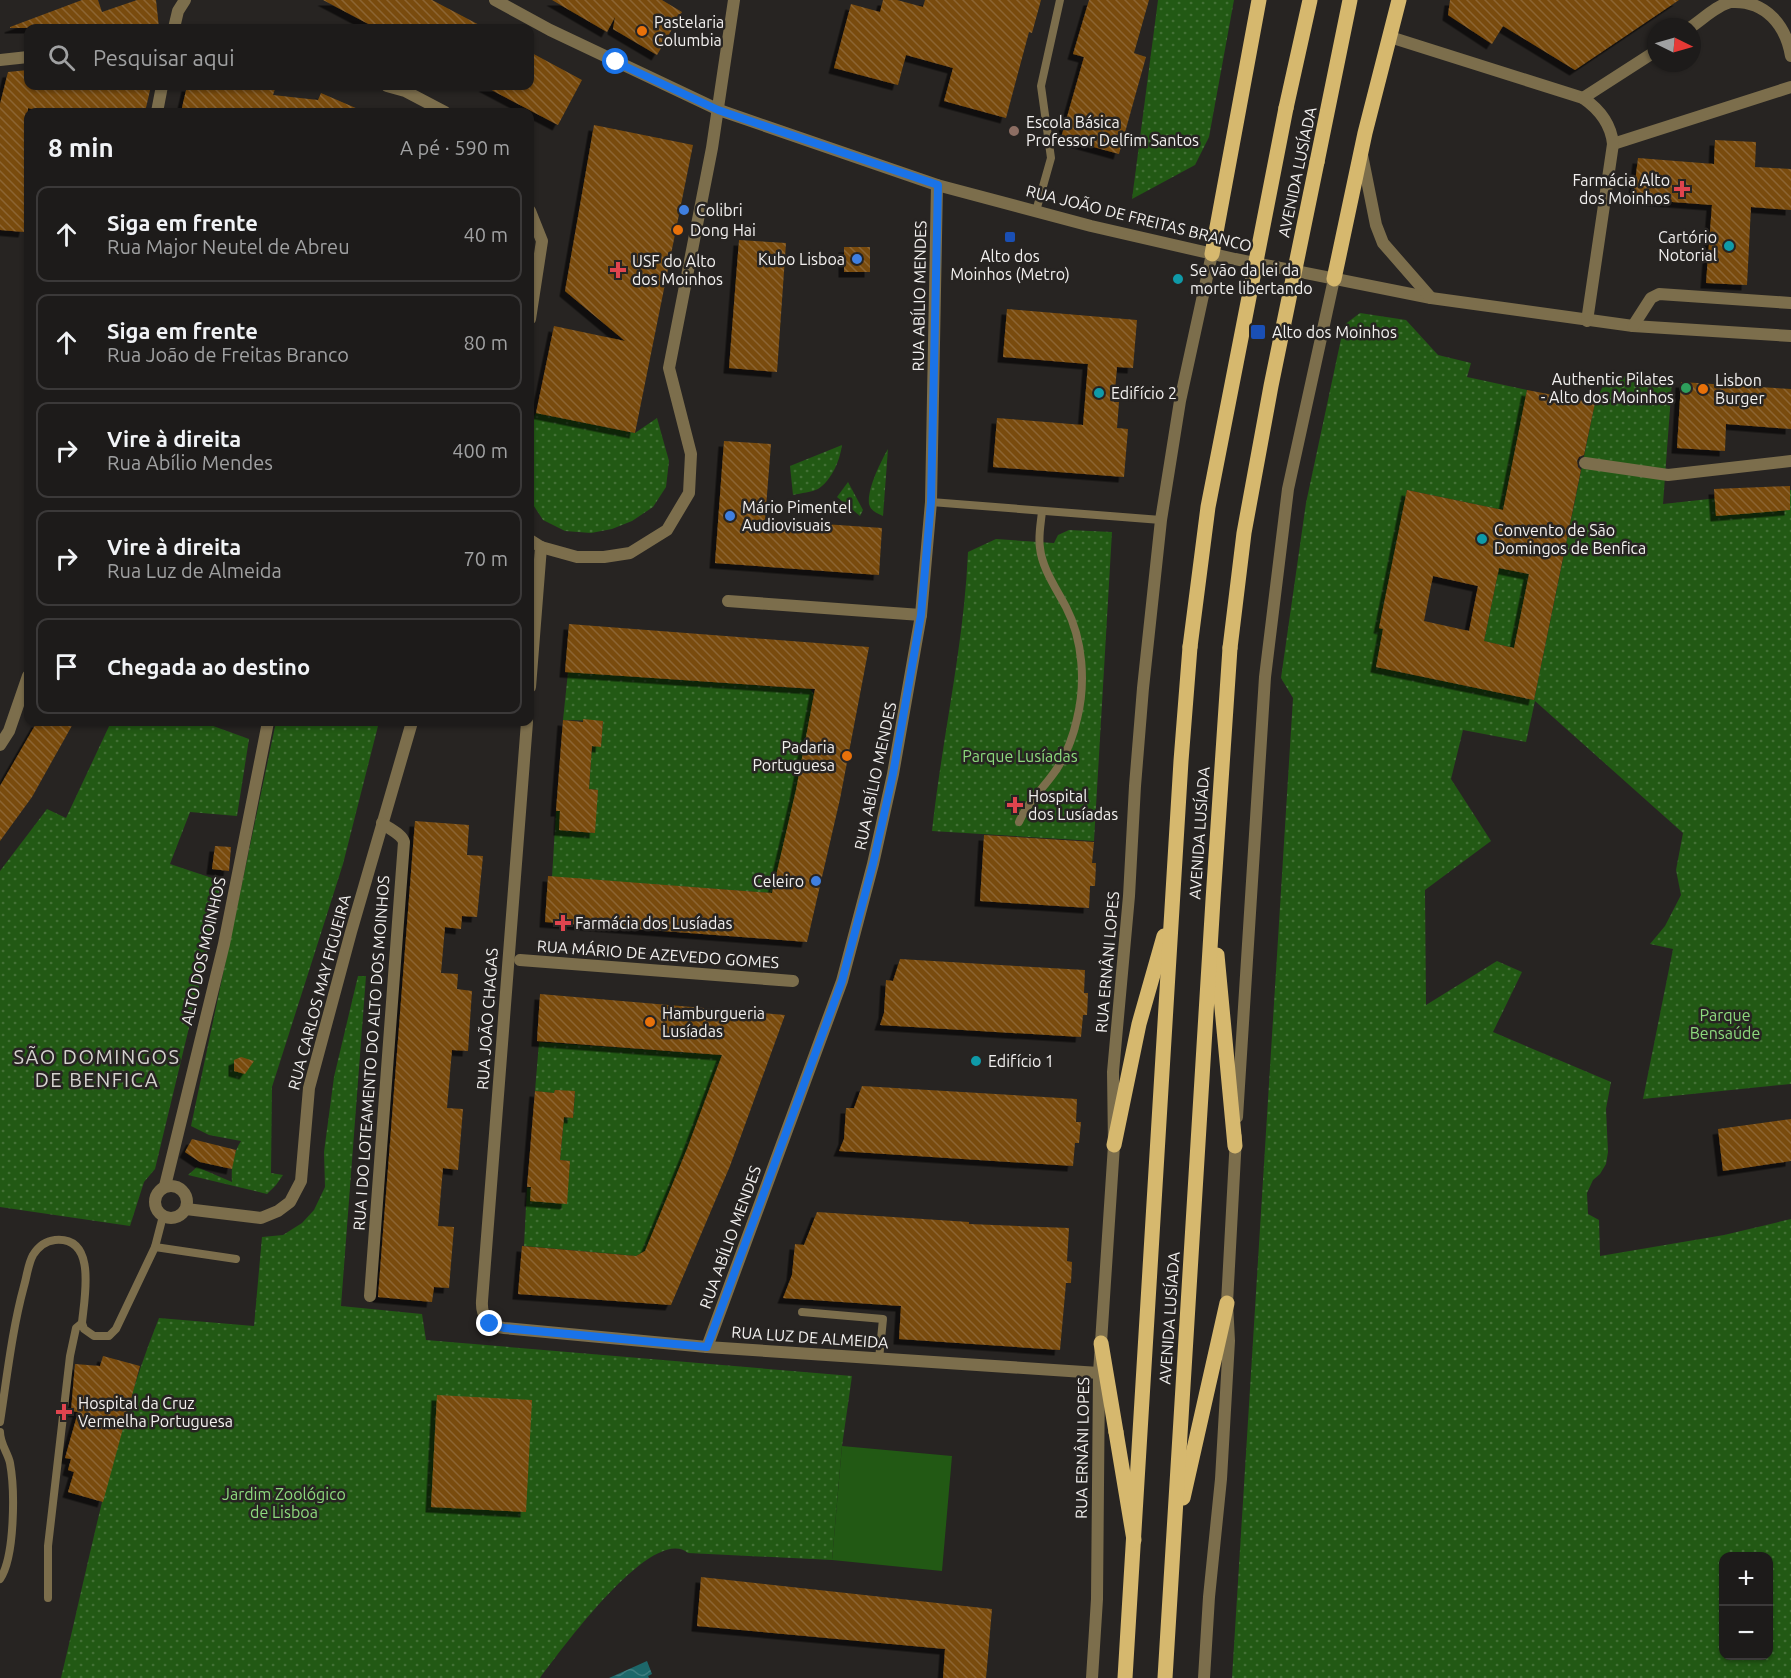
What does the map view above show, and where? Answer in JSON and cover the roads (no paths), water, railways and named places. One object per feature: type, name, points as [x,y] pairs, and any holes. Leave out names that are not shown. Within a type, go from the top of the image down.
[{"type":"main road","points":[[1212,254],[1259,0]]},
{"type":"main road","points":[[1300,0],[1301,40]]},
{"type":"main road","name":"AVENIDA LUSÍADA","points":[[1125,1678],[1190,646],[1208,507],[1286,108],[1310,0]]},
{"type":"main road","name":"AVENIDA LUSÍADA","points":[[1165,1678],[1230,648],[1245,533],[1271,386],[1350,0]]},
{"type":"main road","points":[[1334,279],[1361,149],[1399,0]]},
{"type":"main road","points":[[1213,900],[1235,1146]]},
{"type":"main road","points":[[1114,1145],[1139,1024],[1172,907]]},
{"type":"main road","points":[[1173,1548],[1227,1303]]},
{"type":"main road","points":[[1101,1343],[1134,1540]]},
{"type":"street","points":[[175,24],[184,0]]},
{"type":"street","name":"RUA JOÃO DE FREITAS BRANCO","points":[[495,0],[550,30],[718,110],[938,185],[1091,226],[1212,254],[1431,298],[1633,326],[1791,336]]},
{"type":"street","points":[[534,543],[541,547],[577,557],[604,557],[630,553],[667,530],[689,493],[690,454],[669,368],[718,110],[734,0]]},
{"type":"street","points":[[1701,20],[1728,2],[1755,1],[1767,7],[1779,21],[1791,57]]},
{"type":"street","points":[[1390,37],[1583,98],[1596,107],[1612,134],[1613,144],[1587,321]]},
{"type":"street","points":[[0,60],[24,57]]},
{"type":"street","points":[[1583,98],[1647,57]]},
{"type":"street","points":[[1613,144],[1791,87]]},
{"type":"street","points":[[158,108],[161,90]]},
{"type":"street","points":[[401,90],[433,108]]},
{"type":"street","points":[[1361,149],[1376,225],[1383,243],[1431,298]]},
{"type":"street","name":"RUA ABÍLIO MENDES","points":[[707,1347],[849,955],[873,864],[893,774],[921,615],[931,502],[938,185]]},
{"type":"street","points":[[534,221],[542,241],[534,293]]},
{"type":"street","name":"RUA ERNÂNI LOPES","points":[[1092,1678],[1097,1599],[1099,1373],[1114,1145],[1113,1072],[1130,896],[1135,786],[1143,688],[1161,520],[1180,401],[1212,254]]},
{"type":"street","points":[[1204,1678],[1209,1597],[1221,1479],[1229,1341],[1227,1303],[1235,1146],[1265,677],[1288,489],[1334,279]]},
{"type":"street","points":[[1633,326],[1651,298],[1659,294],[1791,303]]},
{"type":"street","points":[[1585,463],[1668,475],[1791,461]]},
{"type":"street","points":[[534,636],[541,547]]},
{"type":"street","points":[[728,601],[921,615]]},
{"type":"street","points":[[0,745],[9,731],[24,688]]},
{"type":"street","name":"ALTO DOS MOINHOS","points":[[165,1186],[224,944],[267,726]]},
{"type":"street","name":"RUA CARLOS MAY FIGUEIRA","points":[[162,1216],[176,1218],[186,1209],[261,1218],[278,1211],[290,1202],[301,1181],[309,1088],[411,726]]},
{"type":"street","name":"RUA JOÃO CHAGAS","points":[[486,1319],[482,1301],[527,726]]},
{"type":"street","name":"RUA I DO LOTEAMENTO DO ALTO DOS MOINHOS","points":[[370,1296],[404,842],[403,838],[390,831],[382,823]]},
{"type":"street","name":"RUA MÁRIO DE AZEVEDO GOMES","points":[[520,960],[793,981]]},
{"type":"street","points":[[162,1216],[155,1206],[155,1201],[156,1195],[165,1186],[178,1186],[183,1190],[188,1202],[186,1209]]},
{"type":"street","name":"RUA LUZ DE ALMEIDA","points":[[486,1319],[494,1326],[504,1328],[707,1347],[1099,1373]]},
{"type":"lane","points":[[1036,211],[1051,158],[1041,86],[1060,0]]},
{"type":"lane","points":[[931,502],[1161,520]]},
{"type":"lane","points":[[1019,822],[1028,803],[1056,769],[1066,752],[1077,720],[1082,688],[1079,645],[1072,622],[1047,571],[1040,548],[1042,511]]},
{"type":"lane","points":[[0,1422],[20,1300],[34,1254],[47,1242],[64,1241],[78,1249],[85,1264],[85,1291],[81,1323],[84,1329],[94,1336],[109,1336],[116,1329],[155,1247],[162,1216]]},
{"type":"lane","points":[[155,1247],[236,1259]]},
{"type":"lane","points":[[802,1312],[883,1319],[879,1359]]},
{"type":"lane","points":[[48,1598],[48,1546],[70,1356],[76,1328],[81,1323]]},
{"type":"lane","points":[[0,1432],[0,1439],[9,1462],[14,1499],[8,1563],[0,1579]]},
{"type":"water","points":[[647,1661],[652,1674],[648,1676],[649,1678],[609,1678]]},
{"type":"place","name":"Pastelaria Columbia","points":[[642,31]]},
{"type":"place","name":"Escola Básica Professor Delfim Santos","points":[[1014,131]]},
{"type":"place","name":"Farmácia Alto dos Moinhos","points":[[1682,189]]},
{"type":"place","name":"Colibri","points":[[684,210]]},
{"type":"place","name":"Dong Hai","points":[[678,230]]},
{"type":"place","name":"Alto dos Moinhos (Metro)","points":[[1010,237]]},
{"type":"place","name":"Cartório Notorial","points":[[1729,246]]},
{"type":"place","name":"Kubo Lisboa","points":[[857,259]]},
{"type":"place","name":"USF do Alto dos Moinhos","points":[[618,270]]},
{"type":"place","name":"Se vão da lei da morte libertando","points":[[1178,279]]},
{"type":"place","name":"Alto dos Moinhos","points":[[1258,332]]},
{"type":"place","name":"Authentic Pilates - Alto dos Moinhos","points":[[1686,388]]},
{"type":"place","name":"Lisbon Burger","points":[[1703,389]]},
{"type":"place","name":"Edifício 2","points":[[1099,393]]},
{"type":"place","name":"Mário Pimentel Audiovisuais","points":[[730,516]]},
{"type":"place","name":"Convento de São Domingos de Benfica","points":[[1482,539]]},
{"type":"place","name":"Padaria Portuguesa","points":[[847,756]]},
{"type":"place","name":"Hospital dos Lusíadas","points":[[1015,805]]},
{"type":"place","name":"Celeiro","points":[[816,881]]},
{"type":"place","name":"Farmácia dos Lusíadas","points":[[563,923]]},
{"type":"place","name":"Hamburgueria Lusíadas","points":[[650,1022]]},
{"type":"place","name":"Edifício 1","points":[[976,1061]]},
{"type":"place","name":"Hospital da Cruz Vermelha Portuguesa","points":[[64,1412]]},
{"type":"district","name":"SÃO DOMINGOS DE BENFICA","points":[[97,1068]]},
{"type":"park label","name":"Parque Lusíadas","points":[[1020,756]]},
{"type":"park label","name":"Parque Bensaúde","points":[[1725,1024]]},
{"type":"park label","name":"Jardim Zoológico de Lisboa","points":[[284,1503]]}]
